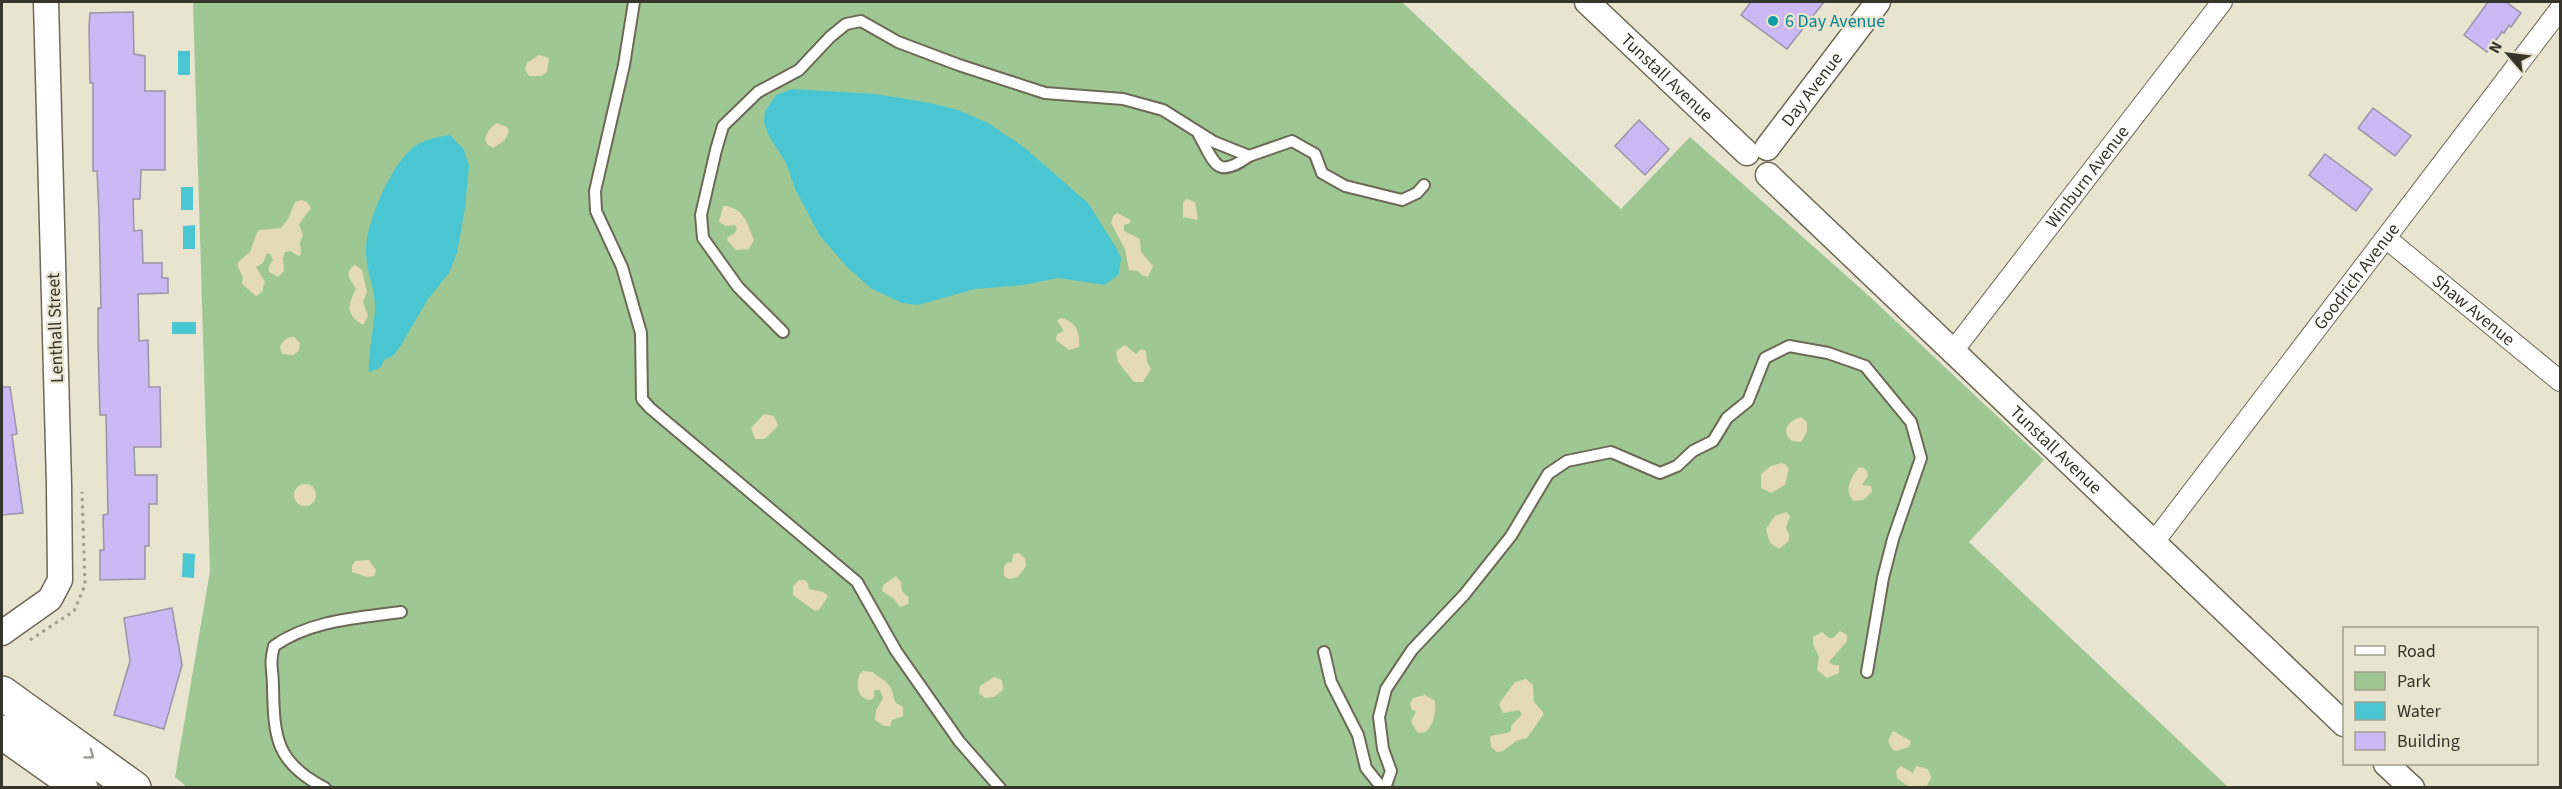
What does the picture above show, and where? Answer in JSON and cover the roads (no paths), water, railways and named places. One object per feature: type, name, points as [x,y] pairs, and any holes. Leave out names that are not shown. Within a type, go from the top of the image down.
[{"type":"highway","points":[[2,693],[134,788]]},
{"type":"highway","points":[[13,740],[81,788]]},
{"type":"street","name":"Lenthall Street","points":[[3,631],[50,600],[60,580],[46,2]]},
{"type":"street","name":"Tunstall Avenue","points":[[1587,2],[1757,150],[1773,153],[1774,169],[1768,175],[2343,723]]},
{"type":"street","name":"Day Avenue","points":[[1757,150],[1878,2]]},
{"type":"street","name":"Winburn Avenue","points":[[1953,351],[2222,2]]},
{"type":"street","name":"Goodrich Avenue","points":[[2154,542],[2560,9]]},
{"type":"street","name":"Shaw Avenue","points":[[2386,239],[2560,381]]},
{"type":"street","points":[[2387,765],[2412,788]]},
{"type":"lane","points":[[634,2],[624,65],[595,191],[596,211],[622,267],[641,333],[642,399],[857,582],[896,651],[959,741],[1000,788]]},
{"type":"lane","points":[[783,332],[738,287],[703,238],[701,215],[723,126],[758,92],[799,70],[830,37],[846,24],[861,21],[908,46],[1045,93],[1123,99],[1163,110],[1214,142],[1249,156]]},
{"type":"lane","points":[[1197,132],[1216,165],[1224,169],[1233,168],[1249,156],[1292,141],[1315,154],[1322,172],[1345,186],[1402,200],[1417,193],[1424,185]]},
{"type":"lane","points":[[1324,652],[1331,682],[1358,735],[1366,768],[1383,788],[1391,771],[1383,749],[1379,717],[1386,689],[1412,650],[1464,595],[1511,536],[1548,474],[1567,461],[1611,452],[1660,473],[1677,465],[1693,451],[1713,441],[1727,418],[1748,400],[1765,358],[1789,346],[1828,353],[1864,366],[1911,422],[1921,458],[1893,539],[1867,672]]},
{"type":"lane","points":[[325,788],[289,762],[276,738],[269,662],[274,646],[291,634],[321,624],[401,612]]},
{"type":"water","points":[[178,51],[190,51],[190,75],[178,75]]},
{"type":"water","points":[[792,89],[875,94],[930,103],[958,110],[988,123],[1025,148],[1088,203],[1121,258],[1119,274],[1105,285],[1058,278],[1023,285],[975,289],[918,305],[902,303],[872,289],[848,268],[820,236],[796,191],[786,163],[768,134],[764,122],[765,111],[776,95]]},
{"type":"water","points":[[450,135],[464,150],[469,166],[457,253],[449,273],[428,299],[400,347],[393,356],[385,359],[380,368],[369,372],[375,303],[366,252],[375,210],[389,179],[406,154],[423,142]]},
{"type":"water","points":[[181,187],[193,187],[193,210],[181,210]]},
{"type":"water","points":[[195,225],[195,249],[183,249],[183,226]]},
{"type":"water","points":[[172,322],[196,322],[196,334],[172,334]]},
{"type":"water","points":[[183,553],[195,554],[194,578],[182,577]]},
{"type":"place","name":"6 Day Avenue","points":[[1773,21]]}]
